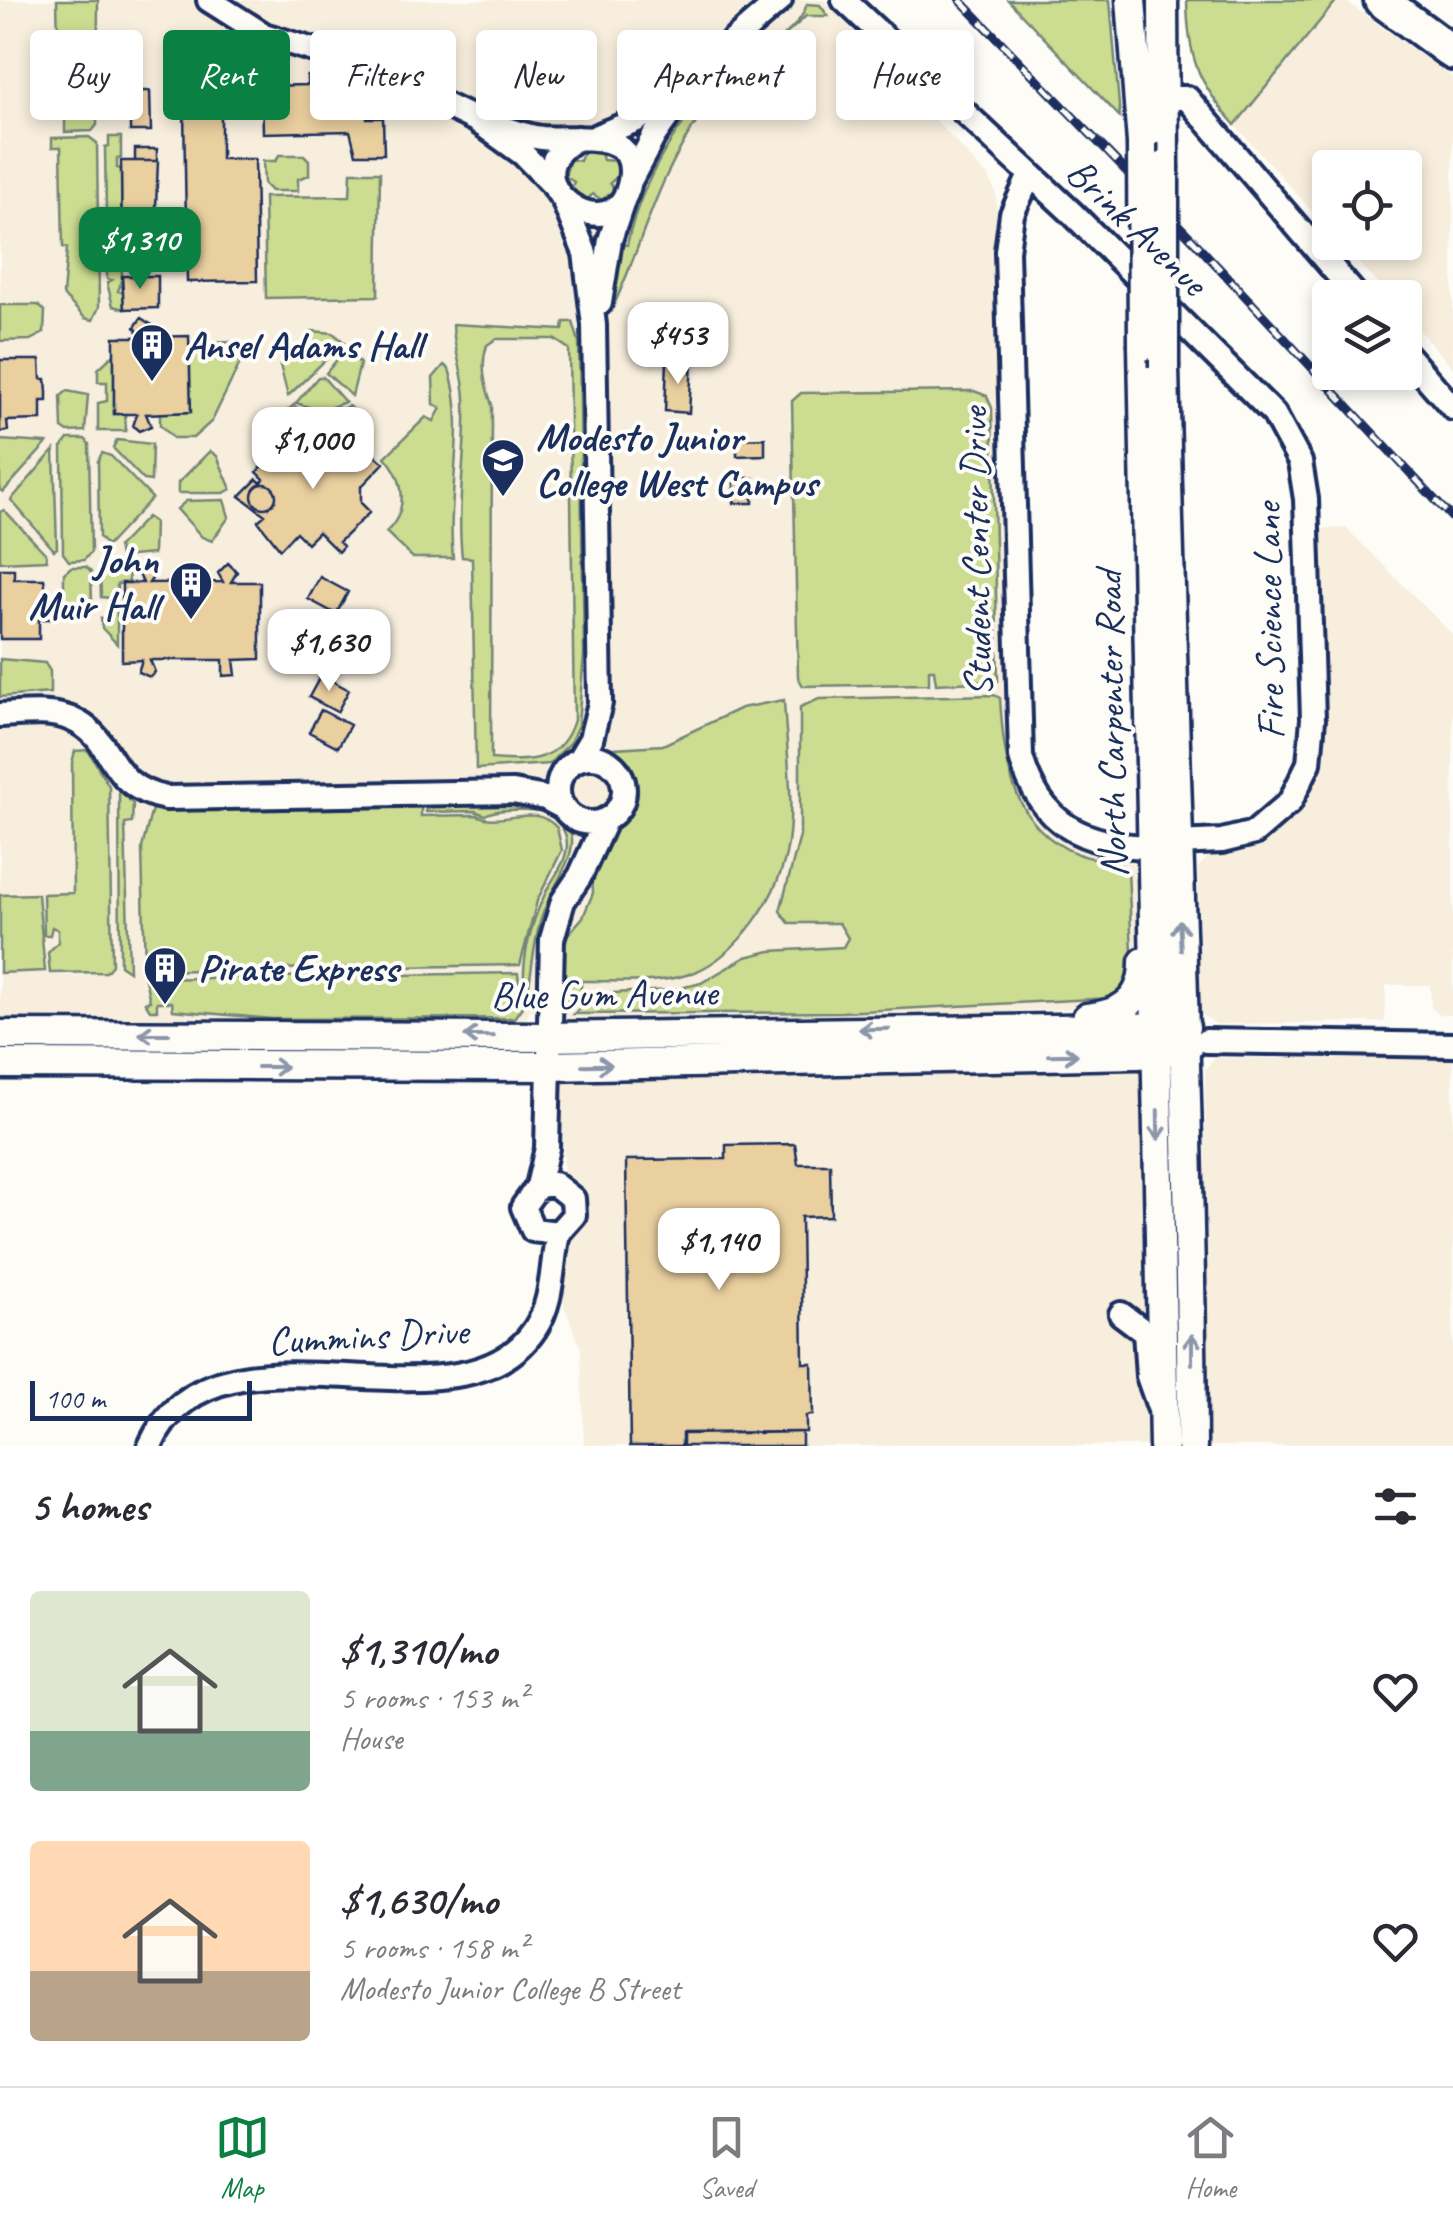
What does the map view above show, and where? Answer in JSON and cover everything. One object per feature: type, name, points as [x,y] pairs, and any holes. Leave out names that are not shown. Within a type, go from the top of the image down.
[{"type":"highway","points":[[1381,0],[1453,52]]},
{"type":"main road","name":"North Carpenter Road","points":[[1131,0],[1142,143],[1144,346],[1164,845],[1179,1039],[1192,1446]]},
{"type":"main road","name":"North Carpenter Road","points":[[1163,0],[1164,845]]},
{"type":"main road","points":[[972,1028],[1099,1016],[1133,1001],[1142,986],[1143,881],[1164,845]]},
{"type":"main road","name":"Blue Gum Avenue","points":[[0,1034],[548,1037],[972,1028],[1179,1039]]},
{"type":"main road","name":"North Carpenter Road","points":[[1163,1432],[1179,1039]]},
{"type":"main road","name":"Blue Gum Avenue","points":[[0,1064],[546,1066],[1179,1039]]},
{"type":"street","points":[[210,0],[264,36],[360,64],[476,120],[530,136],[588,137],[614,142],[626,156],[628,187],[610,209],[599,213],[576,210],[523,154],[476,120]]},
{"type":"street","points":[[747,30],[780,0]]},
{"type":"street","name":"Brink Avenue","points":[[844,0],[1030,175],[1284,430]]},
{"type":"street","points":[[1166,98],[1188,98],[1343,280]]},
{"type":"street","points":[[0,714],[48,714],[70,719],[97,737],[125,781],[166,798],[513,792],[545,798],[590,822],[606,819],[623,795],[621,778],[612,766],[600,703],[594,325],[584,254],[560,195],[557,157],[588,137],[636,120]]},
{"type":"street","points":[[594,325],[609,244],[628,187],[666,120]]},
{"type":"street","name":"Student Center Drive","points":[[1030,175],[1012,214],[1007,250],[1020,757],[1039,800],[1077,834],[1098,843],[1164,845]]},
{"type":"street","points":[[1422,372],[1453,408]]},
{"type":"street","name":"Fire Science Lane","points":[[1164,845],[1222,841],[1254,834],[1290,802],[1309,763],[1314,720],[1306,499],[1300,462],[1284,430]]},
{"type":"street","points":[[569,813],[558,790],[590,740],[600,703]]},
{"type":"street","points":[[513,792],[596,758],[612,766]]},
{"type":"street","name":"Cummins Drive","points":[[548,1186],[546,1066],[552,939],[581,844],[569,813]]},
{"type":"street","name":"Cummins Drive","points":[[573,880],[580,876],[606,819]]},
{"type":"street","name":"Blue Gum Avenue","points":[[1179,1039],[1453,1045]]},
{"type":"street","name":"Cummins Drive","points":[[548,1186],[568,1192],[574,1207],[570,1223],[550,1233],[524,1215],[526,1198],[548,1186]]},
{"type":"street","name":"Cummins Drive","points":[[150,1446],[182,1401],[228,1380],[455,1376],[495,1366],[524,1344],[549,1298],[550,1233]]},
{"type":"street","points":[[1122,1314],[1145,1332],[1148,1376],[1163,1432]]},
{"type":"shaded area","name":"Modesto Junior College West Campus","points":[[0,0],[824,0],[852,30],[836,30],[836,120],[935,120],[989,178],[996,193],[1007,523],[1007,690],[1023,788],[1135,865],[1139,979],[1091,1008],[856,1019],[577,1023],[566,1020],[563,1009],[529,1010],[527,1018],[515,1024],[256,1024],[217,1017],[0,1022]]},
{"type":"shaded area","points":[[1337,0],[1344,0],[1453,78],[1453,368],[1422,334],[1422,280],[1374,280],[1356,260],[1422,260],[1422,150],[1312,150],[1312,211],[1235,125]]},
{"type":"shaded area","points":[[1346,528],[1453,635],[1453,1015],[1439,1015],[1431,1007],[1430,985],[1386,985],[1385,1022],[1216,1024],[1201,1014],[1198,868],[1207,858],[1247,849],[1267,838],[1290,821],[1315,784],[1325,730],[1315,529]]},
{"type":"shaded area","points":[[1215,1058],[1453,1060],[1453,1446],[1209,1446],[1205,1069]]},
{"type":"shaded area","points":[[563,1069],[1144,1070],[1149,1446],[584,1446],[581,1348],[564,1306]]},
{"type":"green space","points":[[57,0],[98,0],[98,30],[58,30]]},
{"type":"green space","points":[[1008,0],[1110,0],[1120,117]]},
{"type":"green space","points":[[1187,0],[1337,0],[1235,125],[1197,68]]},
{"type":"green space","points":[[807,4],[820,5],[828,16],[806,16],[789,30]]},
{"type":"green space","points":[[65,120],[97,120],[92,131],[65,132]]},
{"type":"green space","points":[[686,120],[698,120],[662,185],[614,305],[610,303],[617,244],[627,245],[652,174]]},
{"type":"green space","points":[[89,137],[97,143],[99,307],[93,320],[85,318],[63,295],[67,248],[63,247],[61,147],[52,147],[52,138]]},
{"type":"green space","points":[[109,137],[121,137],[117,168],[121,169],[122,280],[118,291],[123,292],[124,309],[113,306],[107,283],[112,280],[107,279],[105,147],[109,146]]},
{"type":"green space","points":[[584,149],[600,149],[603,160],[616,161],[619,175],[610,183],[614,190],[602,200],[593,194],[585,201],[570,191],[574,182],[565,176],[570,159],[580,161]]},
{"type":"green space","points":[[279,155],[304,155],[309,160],[309,175],[298,179],[298,191],[271,191],[264,184],[263,161],[276,161]]},
{"type":"green space","points":[[351,172],[380,172],[378,296],[266,298],[264,197],[350,196]]},
{"type":"green space","points":[[0,305],[38,305],[45,311],[44,333],[30,340],[0,341]]},
{"type":"green space","points":[[564,322],[573,322],[579,342],[584,655],[578,725],[570,743],[549,764],[476,769],[472,558],[462,557],[460,537],[465,400],[453,324],[563,330]],"holes":[[[496,339],[554,339],[569,349],[574,720],[561,745],[542,757],[491,759],[492,405],[484,375],[485,353],[487,345]]]},
{"type":"green space","points":[[312,331],[333,333],[344,342],[288,396],[280,365],[304,354]]},
{"type":"green space","points":[[230,342],[227,350],[240,363],[212,421],[193,438],[173,438],[160,425],[160,413],[190,412],[190,344]]},
{"type":"green space","points":[[348,346],[360,364],[352,396],[326,373]]},
{"type":"green space","points":[[114,354],[114,414],[125,414],[126,431],[98,431],[98,403],[107,401],[107,382],[98,382],[98,369]]},
{"type":"green space","points":[[444,365],[449,369],[457,414],[453,558],[413,558],[386,532],[398,515],[402,495],[397,475],[385,457],[426,417],[434,421],[441,408],[434,404],[433,378]]},
{"type":"green space","points":[[318,377],[323,377],[345,402],[321,411],[296,403]]},
{"type":"green space","points":[[67,391],[88,395],[85,431],[68,432],[62,428],[61,396]]},
{"type":"green space","points":[[974,391],[987,396],[992,408],[998,681],[936,684],[934,670],[929,670],[929,684],[803,686],[798,677],[792,401],[801,393]]},
{"type":"green space","points":[[294,405],[308,420],[312,414],[340,418],[338,411],[348,406],[360,414],[355,427],[282,428],[283,414]]},
{"type":"green space","points":[[68,439],[85,439],[89,444],[91,552],[84,560],[69,561],[63,553],[62,447]]},
{"type":"green space","points":[[0,440],[47,443],[3,492],[0,490]]},
{"type":"green space","points":[[117,440],[152,444],[151,481],[144,480],[113,448]]},
{"type":"green space","points":[[54,450],[57,548],[54,550],[11,500]]},
{"type":"green space","points":[[210,451],[217,456],[231,489],[224,493],[178,493],[178,483]]},
{"type":"green space","points":[[102,453],[111,456],[152,498],[107,546],[99,537],[98,461]]},
{"type":"green space","points":[[224,500],[229,517],[212,541],[202,537],[177,509],[186,501]]},
{"type":"green space","points":[[4,510],[46,554],[47,560],[0,562],[0,512]]},
{"type":"green space","points":[[147,517],[154,522],[153,554],[120,557],[118,547]]},
{"type":"green space","points":[[71,567],[86,567],[91,572],[92,602],[86,608],[69,608],[64,604],[64,573]]},
{"type":"green space","points":[[128,567],[129,583],[117,584],[117,644],[102,628],[101,618],[111,617],[111,598],[101,597],[100,568]]},
{"type":"green space","points":[[0,659],[45,663],[50,671],[50,693],[0,697]]},
{"type":"green space","points":[[994,695],[1000,698],[1004,745],[1015,790],[1038,828],[1078,854],[1117,863],[1128,870],[1133,972],[1127,987],[1113,998],[842,1012],[574,1014],[592,994],[672,990],[701,983],[746,957],[770,951],[843,947],[848,938],[839,923],[789,923],[780,911],[800,836],[800,707],[819,699]]},
{"type":"green space","points":[[784,700],[789,836],[774,889],[753,923],[726,952],[695,972],[653,981],[581,981],[581,994],[569,1009],[564,1009],[564,939],[583,917],[593,893],[592,873],[611,828],[630,800],[629,780],[615,748],[663,745],[741,708]]},
{"type":"green space","points":[[88,750],[109,786],[112,965],[106,972],[50,973],[48,953],[58,942],[58,930],[52,927],[50,935],[44,935],[43,894],[73,893],[72,763],[75,751]]},
{"type":"green space","points":[[119,789],[133,804],[132,823],[125,824],[129,971],[120,965]]},
{"type":"green space","points":[[530,804],[567,825],[572,837],[566,866],[539,926],[526,1000],[527,946],[540,906],[565,858],[563,829],[539,811],[507,810],[485,815],[475,811],[426,812],[426,806]]},
{"type":"green space","points":[[421,806],[421,816],[477,815],[496,819],[528,815],[548,820],[557,828],[562,850],[537,901],[520,965],[145,971],[142,848],[152,809]]},
{"type":"green space","points":[[38,894],[45,971],[0,973],[0,895]]},
{"type":"green space","points":[[518,973],[522,1007],[514,1018],[272,1019],[173,1010],[172,1002],[157,1002],[157,1010],[150,1010],[145,1002],[150,1001],[145,979]]},
{"type":"building","points":[[310,76],[310,120],[383,120],[384,154],[356,154],[350,131],[263,133],[263,120],[290,120],[290,85],[307,85]]},
{"type":"building","points":[[143,91],[150,91],[151,131],[130,131],[130,120],[143,120]]},
{"type":"building","points":[[184,120],[221,120],[221,159],[255,159],[257,281],[187,282]]},
{"type":"building","points":[[135,149],[157,149],[157,161],[135,161]]},
{"type":"building","points":[[121,161],[158,161],[154,251],[122,251]]},
{"type":"building","points":[[149,254],[149,268],[122,268],[122,255]]},
{"type":"building","points":[[122,276],[158,276],[158,308],[124,309]]},
{"type":"building","name":"Ansel Adams Hall","points":[[141,318],[152,325],[147,337],[189,336],[191,412],[146,414],[151,426],[139,431],[133,426],[137,414],[114,414],[114,337],[141,337],[135,327]]},
{"type":"building","points":[[0,360],[40,360],[41,379],[46,379],[47,392],[47,401],[41,401],[41,420],[7,421],[8,431],[0,432]]},
{"type":"building","points":[[667,361],[692,362],[689,413],[665,411]]},
{"type":"building","points":[[352,435],[384,463],[361,487],[361,503],[370,512],[339,542],[343,546],[338,552],[318,532],[307,543],[296,532],[280,549],[258,521],[265,515],[240,496],[257,479],[261,483],[264,479],[257,472],[266,462],[263,459],[279,443],[295,458],[304,448],[316,459],[335,439],[341,445]]},
{"type":"building","points":[[765,438],[765,455],[737,456],[737,439]]},
{"type":"building","points":[[734,478],[753,478],[753,503],[734,503]]},
{"type":"building","points":[[264,484],[276,496],[264,508],[252,496]]},
{"type":"building","name":"John Muir Hall","points":[[228,563],[237,572],[231,582],[260,582],[260,659],[234,660],[236,675],[223,676],[223,660],[150,660],[155,672],[150,677],[138,672],[142,660],[122,661],[122,583],[143,583],[138,572],[146,564],[156,573],[149,583],[223,582],[218,573]]},
{"type":"building","points":[[0,569],[14,569],[14,579],[44,579],[51,619],[39,619],[39,639],[0,639]]},
{"type":"building","points":[[320,577],[348,592],[336,614],[308,599]]},
{"type":"building","points":[[324,630],[353,645],[337,673],[309,658]]},
{"type":"building","points":[[321,675],[349,690],[337,712],[309,697]]},
{"type":"building","points":[[321,710],[350,725],[338,747],[309,732]]},
{"type":"building","points":[[795,1144],[798,1164],[830,1164],[831,1216],[801,1217],[803,1363],[812,1363],[813,1415],[806,1416],[806,1432],[682,1434],[682,1446],[630,1446],[626,1160],[726,1159],[726,1145]]},
{"type":"building","points":[[802,1432],[802,1446],[683,1446],[683,1433]]},
{"type":"railway","points":[[960,0],[1191,238],[1453,519]]},
{"type":"place","name":"Ansel Adams Hall","points":[[152,383]]},
{"type":"place","name":"Modesto Junior College West Campus","points":[[503,498]]},
{"type":"place","name":"John Muir Hall","points":[[191,621]]},
{"type":"place","name":"Pirate Express","points":[[165,1006]]}]
